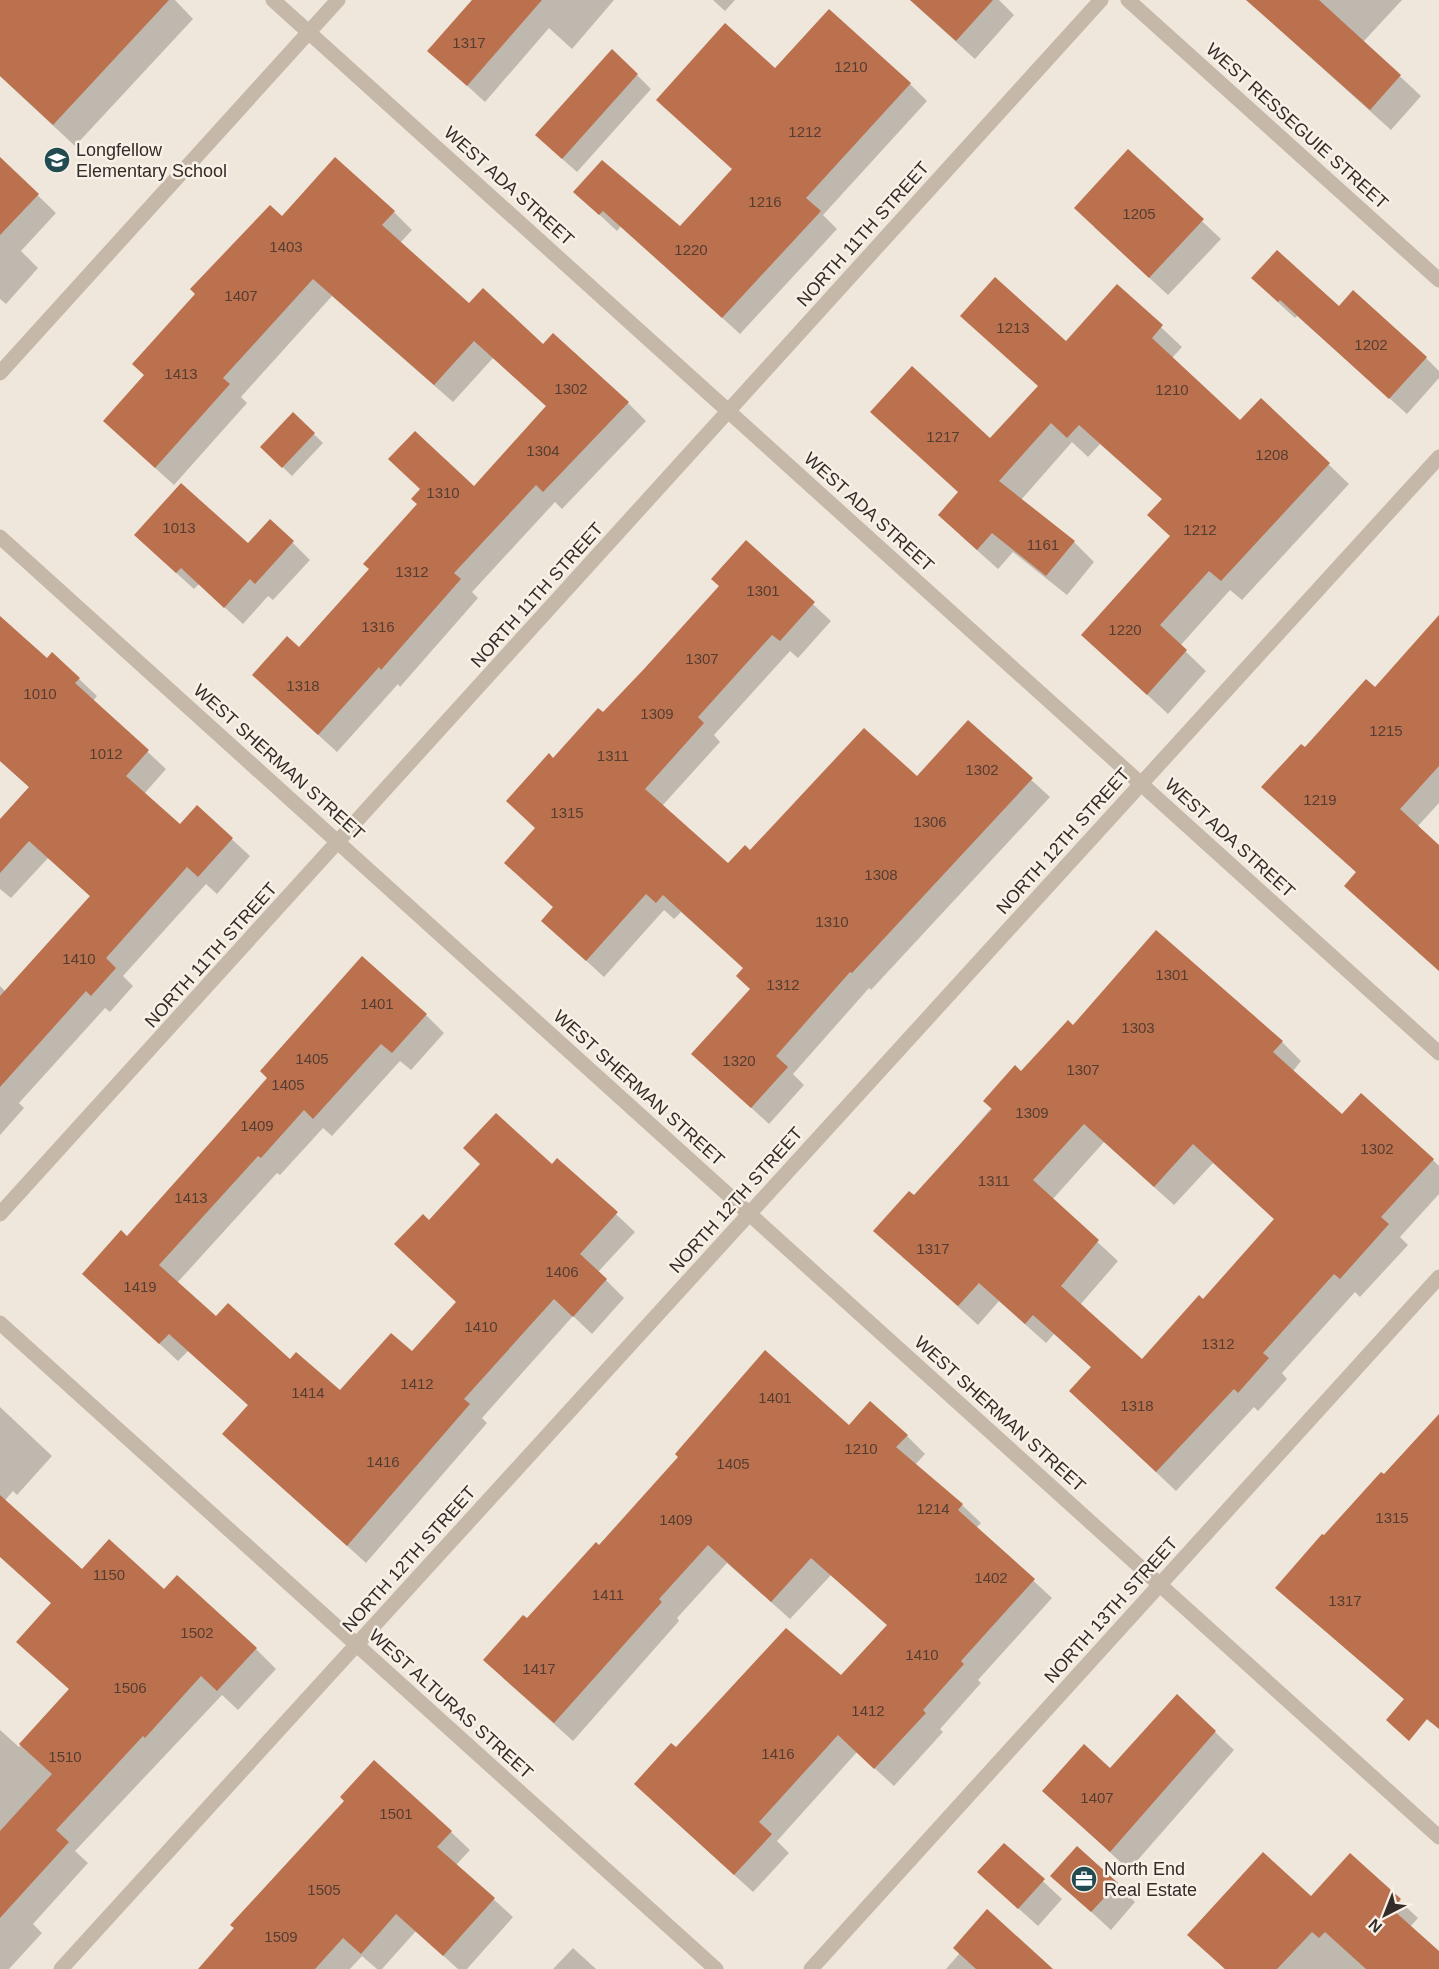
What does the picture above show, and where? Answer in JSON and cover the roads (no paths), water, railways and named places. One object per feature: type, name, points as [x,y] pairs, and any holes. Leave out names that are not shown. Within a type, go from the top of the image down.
[{"type":"street","name":"WEST ADA STREET","points":[[273,0],[1439,1053]]},
{"type":"street","points":[[0,373],[338,0]]},
{"type":"street","name":"NORTH 11TH STREET","points":[[0,1214],[339,843],[1101,0]]},
{"type":"street","name":"WEST RESSEGUIE STREET","points":[[1128,0],[1439,280]]},
{"type":"street","name":"NORTH 12TH STREET","points":[[62,1969],[1439,457]]},
{"type":"street","name":"WEST SHERMAN STREET","points":[[0,537],[1439,1837]]},
{"type":"street","name":"NORTH 13TH STREET","points":[[811,1969],[1439,1277]]},
{"type":"street","name":"WEST ALTURAS STREET","points":[[0,1323],[716,1969]]},
{"type":"place","name":"Longfellow Elementary School","points":[[57,160]]},
{"type":"place","name":"North End Real Estate","points":[[1084,1879]]}]
